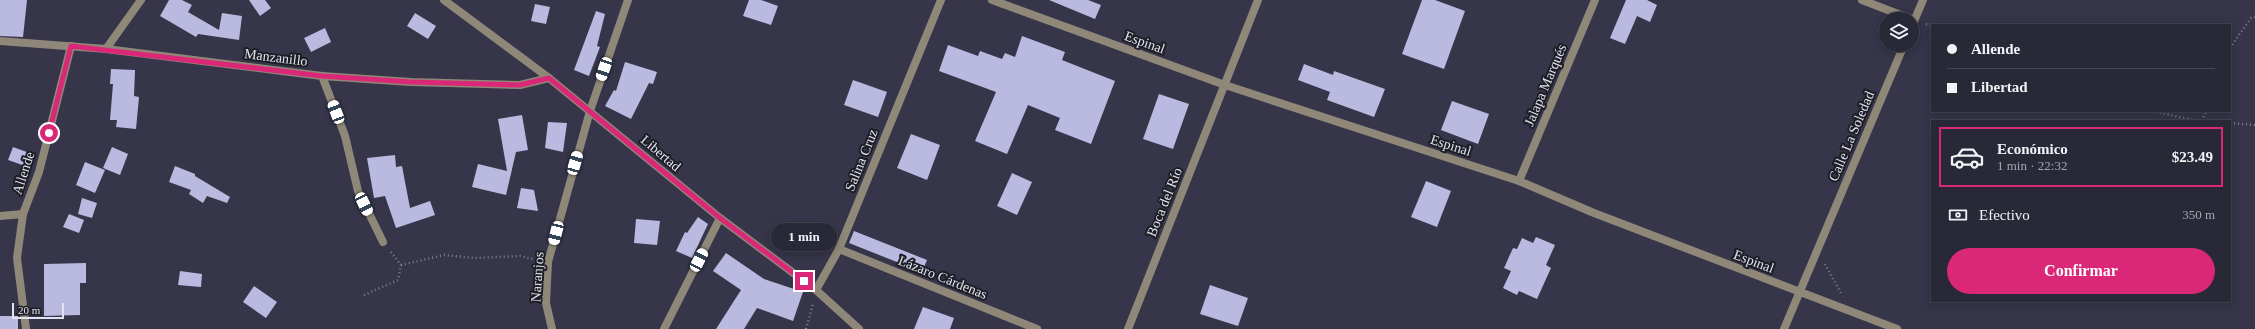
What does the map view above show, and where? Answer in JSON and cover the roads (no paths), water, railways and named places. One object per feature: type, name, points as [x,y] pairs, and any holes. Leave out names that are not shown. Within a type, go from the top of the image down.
[{"type":"street","points":[[106,49],[141,0]]},
{"type":"street","name":"Libertad","points":[[444,0],[549,78],[720,218],[816,290],[859,329]]},
{"type":"street","name":"Naranjos","points":[[552,329],[546,303],[548,262],[590,111],[628,0]]},
{"type":"street","name":"Salina Cruz","points":[[816,290],[839,249],[941,0]]},
{"type":"street","name":"Espinal","points":[[992,0],[1225,85],[1519,181],[1594,213],[1799,293],[1897,329]]},
{"type":"street","name":"Boca del Río","points":[[1128,329],[1258,0]]},
{"type":"street","name":"Jalapa Marqués","points":[[1519,181],[1595,0]]},
{"type":"street","points":[[1862,0],[1891,12]]},
{"type":"street","points":[[1917,12],[1923,0]]},
{"type":"street","name":"Manzanillo","points":[[0,41],[106,49],[322,76],[411,82],[520,85],[549,78]]},
{"type":"street","name":"Allende","points":[[26,329],[17,258],[23,214],[39,172],[71,46]]},
{"type":"street","name":"Calle La Soledad","points":[[1784,329],[1901,52]]},
{"type":"street","points":[[322,76],[345,136],[358,191],[383,242]]},
{"type":"street","name":"Allende","points":[[0,216],[23,214]]},
{"type":"street","points":[[664,329],[720,218]]},
{"type":"street","name":"Lázaro Cárdenas","points":[[839,249],[1037,329]]}]
